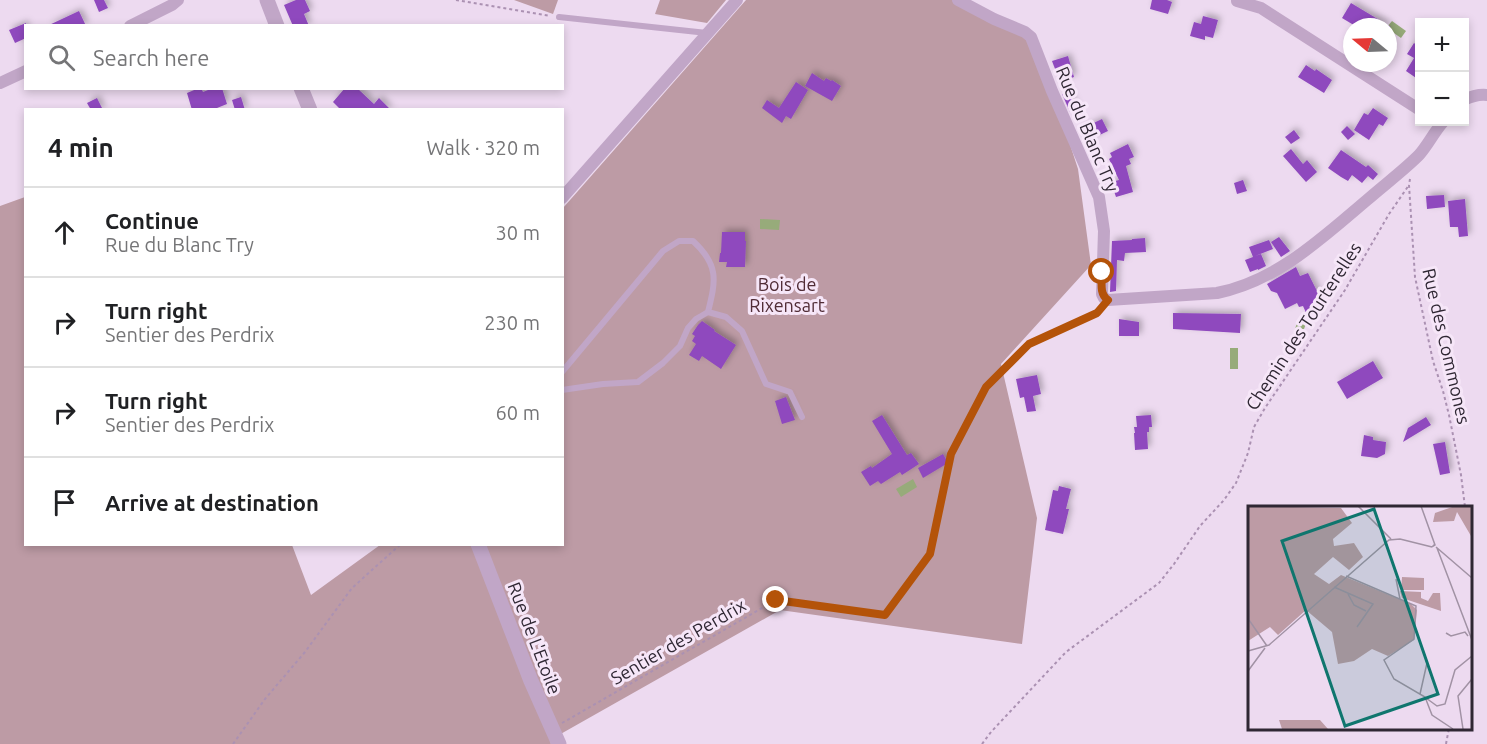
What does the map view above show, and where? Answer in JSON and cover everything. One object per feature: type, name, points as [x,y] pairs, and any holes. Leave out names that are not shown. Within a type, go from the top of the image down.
[{"type":"street","points":[[134,24],[178,0]]},
{"type":"street","points":[[267,0],[276,24]]},
{"type":"street","points":[[564,196],[737,0]]},
{"type":"street","name":"Rue du Blanc Try","points":[[958,0],[1031,37],[1099,197],[1104,231],[1102,294],[1108,300]]},
{"type":"street","points":[[1237,1],[1261,8],[1415,108]]},
{"type":"street","points":[[0,83],[24,72]]},
{"type":"street","points":[[302,90],[309,108]]},
{"type":"street","points":[[1469,97],[1485,93]]},
{"type":"street","points":[[1108,300],[1217,293],[1267,275],[1326,235],[1418,156],[1438,126]]},
{"type":"street","name":"Rue de L'Etoile","points":[[479,546],[536,694],[559,744]]},
{"type":"lane","points":[[558,17],[707,33]]},
{"type":"lane","points":[[564,370],[663,251],[679,241],[693,241],[704,251],[713,271],[714,287],[708,312]]},
{"type":"lane","points":[[564,390],[638,382],[663,363],[680,346],[688,328],[696,319],[708,312],[726,317],[742,331],[766,384],[790,392],[802,417]]},
{"type":"path","points":[[456,0],[558,17]]},
{"type":"path","name":"Rue des Commones","points":[[1418,156],[1408,185],[1415,277],[1433,361],[1449,415],[1465,506]]},
{"type":"path","name":"Chemin des Tourterelles","points":[[982,744],[1066,652],[1159,582],[1200,526],[1224,500],[1236,483],[1248,453],[1254,427],[1264,408],[1345,290],[1408,185]]},
{"type":"path","name":"Sentier des Perdrix","points":[[552,729],[776,600],[885,615],[930,554],[951,454],[986,387],[1029,344],[1097,313],[1108,300]]},
{"type":"path","points":[[233,744],[265,699],[305,652],[352,588],[399,546]]},
{"type":"path","points":[[1446,744],[1449,729]]},
{"type":"green space","points":[[514,0],[558,0],[553,14]]},
{"type":"green space","points":[[660,0],[726,0],[707,23],[655,14]]},
{"type":"green space","name":"Bois de Rixensart","points":[[746,0],[956,0],[1036,40],[1078,169],[1091,265],[1001,364],[1037,518],[1022,644],[780,610],[550,740],[551,744],[0,744],[0,206],[24,197],[24,546],[292,546],[311,595],[379,546],[564,546],[564,207]]},
{"type":"shaded area","points":[[1397,25],[1406,31],[1401,38],[1397,35]]},
{"type":"shaded area","points":[[760,219],[780,220],[779,230],[760,229]]},
{"type":"shaded area","points":[[1299,318],[1307,321],[1301,337],[1293,334]]},
{"type":"shaded area","points":[[1230,348],[1238,348],[1238,369],[1230,369]]},
{"type":"shaded area","points":[[913,479],[917,487],[901,497],[896,489]]},
{"type":"building","points":[[94,0],[104,0],[108,8],[99,12]]},
{"type":"building","points":[[296,0],[305,0],[310,11],[304,14],[308,24],[292,24],[284,5]]},
{"type":"building","points":[[1152,0],[1172,2],[1168,14],[1150,9]]},
{"type":"building","points":[[1351,3],[1376,18],[1343,19]]},
{"type":"building","points":[[79,11],[85,24],[51,24]]},
{"type":"building","points":[[1203,16],[1218,20],[1213,38],[1205,36],[1205,40],[1190,36],[1194,22],[1201,24]]},
{"type":"building","points":[[26,23],[24,24],[24,39],[15,43],[9,30]]},
{"type":"building","points":[[1414,43],[1415,77],[1406,71],[1414,58],[1407,54]]},
{"type":"building","points":[[1068,56],[1074,77],[1060,82],[1052,61]]},
{"type":"building","points":[[1306,65],[1332,80],[1324,93],[1298,77]]},
{"type":"building","points":[[812,73],[824,81],[826,78],[841,86],[832,101],[805,86]]},
{"type":"building","points":[[796,82],[808,90],[791,119],[786,116],[782,123],[762,108],[767,100],[779,108]]},
{"type":"building","points":[[194,90],[203,92],[223,90],[227,104],[217,108],[191,108],[187,93]]},
{"type":"building","points":[[343,90],[359,90],[374,104],[379,98],[389,108],[339,108],[333,102]]},
{"type":"building","points":[[1068,92],[1076,110],[1070,112],[1062,94]]},
{"type":"building","points":[[241,97],[244,108],[234,108],[232,100]]},
{"type":"building","points":[[97,98],[102,108],[90,108],[87,103]]},
{"type":"building","points":[[1373,108],[1388,118],[1383,126],[1379,124],[1369,140],[1354,130],[1364,113],[1368,115]]},
{"type":"building","points":[[1102,119],[1108,131],[1089,140],[1083,128]]},
{"type":"building","points":[[1347,126],[1355,134],[1348,140],[1341,132]]},
{"type":"building","points":[[1294,130],[1300,138],[1291,144],[1285,137]]},
{"type":"building","points":[[1128,144],[1134,157],[1129,159],[1131,164],[1126,166],[1133,192],[1116,197],[1111,182],[1119,180],[1109,159],[1112,157],[1110,153]]},
{"type":"building","points":[[1291,149],[1303,164],[1307,160],[1317,172],[1306,182],[1283,156]]},
{"type":"building","points":[[1341,150],[1366,167],[1368,165],[1378,174],[1373,180],[1368,176],[1362,183],[1352,175],[1348,181],[1341,177],[1328,168]]},
{"type":"building","points":[[1243,180],[1247,191],[1237,194],[1234,183]]},
{"type":"building","points":[[1444,195],[1445,207],[1427,209],[1426,196]]},
{"type":"building","points":[[1465,199],[1468,236],[1459,237],[1458,227],[1450,227],[1448,201]]},
{"type":"building","points":[[722,232],[745,232],[745,267],[726,267],[727,262],[719,262]]},
{"type":"building","points":[[1279,237],[1290,251],[1281,257],[1271,242]]},
{"type":"building","points":[[1145,238],[1146,252],[1125,253],[1124,261],[1117,260],[1116,291],[1110,292],[1112,241]]},
{"type":"building","points":[[1269,240],[1273,249],[1255,256],[1261,254],[1266,266],[1250,272],[1245,260],[1253,257],[1249,247]]},
{"type":"building","points":[[1296,267],[1300,276],[1308,273],[1322,301],[1315,304],[1318,311],[1309,315],[1303,306],[1299,307],[1297,303],[1285,309],[1277,293],[1271,291],[1267,284]]},
{"type":"building","points":[[1173,313],[1241,314],[1240,333],[1173,329]]},
{"type":"building","points":[[1119,319],[1139,322],[1139,336],[1119,336]]},
{"type":"building","points":[[702,321],[736,345],[721,369],[702,356],[699,361],[689,355],[696,344],[692,341],[695,336],[692,334]]},
{"type":"building","points":[[1373,361],[1383,378],[1347,399],[1337,382]]},
{"type":"building","points":[[1037,375],[1041,394],[1033,396],[1036,411],[1027,412],[1024,397],[1020,398],[1016,379]]},
{"type":"building","points":[[786,397],[795,420],[782,424],[775,401]]},
{"type":"building","points":[[882,415],[907,455],[911,453],[919,464],[902,475],[900,472],[881,484],[878,481],[870,486],[861,472],[871,466],[872,468],[892,454],[872,421]]},
{"type":"building","points":[[1151,415],[1152,427],[1149,427],[1149,432],[1147,432],[1148,449],[1135,450],[1136,416]]},
{"type":"building","points":[[1426,417],[1431,425],[1403,442],[1408,428]]},
{"type":"building","points":[[1364,435],[1373,437],[1373,440],[1386,442],[1385,454],[1377,458],[1361,456]]},
{"type":"building","points":[[1445,442],[1450,473],[1440,475],[1433,444]]},
{"type":"building","points":[[943,454],[948,463],[923,478],[918,468]]},
{"type":"building","points":[[1059,486],[1071,489],[1063,534],[1045,530],[1053,490],[1058,491]]},
{"type":"route","points":[[776,600],[885,615],[930,554],[951,454],[986,387],[1029,344],[1097,313],[1108,300],[1102,294],[1102,272]]}]
